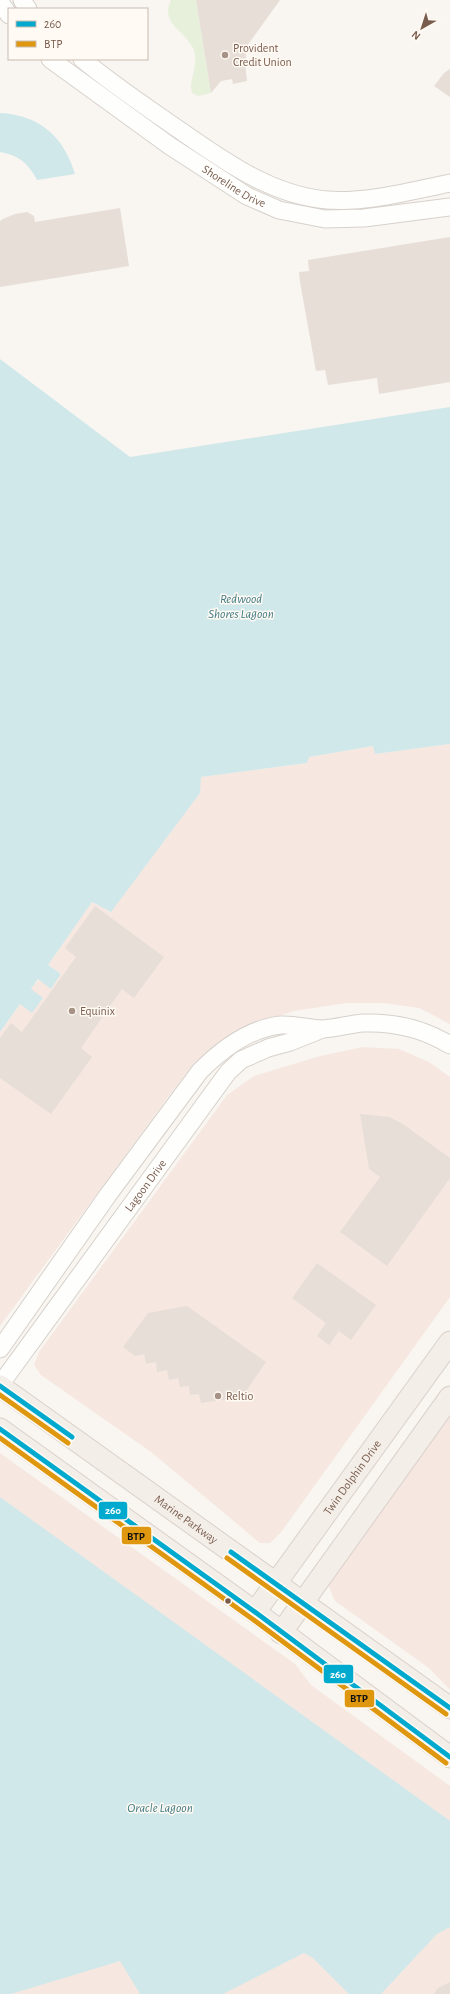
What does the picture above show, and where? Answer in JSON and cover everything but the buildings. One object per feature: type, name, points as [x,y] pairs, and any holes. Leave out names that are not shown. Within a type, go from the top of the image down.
[{"type":"main road","name":"Twin Dolphin Drive","points":[[255,1612],[450,1342]]},
{"type":"main road","name":"Marine Parkway","points":[[0,1386],[450,1708]]},
{"type":"main road","points":[[281,1633],[450,1397]]},
{"type":"main road","points":[[0,1430],[255,1612],[281,1633],[450,1756]]},
{"type":"street","points":[[0,2],[8,14]]},
{"type":"street","name":"Shoreline Drive","points":[[51,60],[170,146],[247,196],[279,210],[297,215],[333,219],[364,218],[450,207]]},
{"type":"street","name":"Shoreline Drive","points":[[83,60],[198,143],[247,174],[275,188],[312,198],[351,200],[450,183]]},
{"type":"street","name":"Lagoon Drive","points":[[0,1386],[228,1072],[241,1060],[268,1048],[290,1042],[323,1029],[363,1023],[403,1026],[434,1035],[450,1044]]},
{"type":"street","name":"Lagoon Drive","points":[[0,1349],[108,1195],[193,1080],[213,1058],[240,1040],[259,1031],[281,1025],[323,1029]]},
{"type":"shaded area","points":[[450,744],[450,1024],[419,1008],[384,1003],[347,1003],[294,1011],[241,1028],[218,1043],[194,1063],[0,1326],[0,1032],[20,1004],[32,1012],[31,989],[39,979],[51,988],[61,974],[48,965],[92,902],[111,912],[201,777],[307,763],[308,757],[374,746],[375,754]]},
{"type":"shaded area","points":[[363,1047],[399,1049],[429,1062],[450,1077],[450,1297],[282,1531],[270,1543],[260,1543],[151,1452],[41,1375],[34,1365],[39,1352],[227,1095],[254,1076],[320,1056]]},
{"type":"shaded area","points":[[450,1413],[450,1690],[429,1668],[335,1601],[328,1585],[332,1569],[441,1428]]},
{"type":"shaded area","name":"Oracle Lagoon","points":[[0,1453],[295,1664],[311,1685],[450,1786],[450,1994],[0,1994]]},
{"type":"green space","points":[[171,0],[196,0],[211,93],[198,96],[192,93],[191,83],[195,68],[194,50],[191,44],[171,21],[168,8]]},
{"type":"water","points":[[0,113],[27,118],[48,130],[64,149],[75,174],[37,180],[31,169],[23,161],[13,155],[0,152]]},
{"type":"water","name":"Redwood Shores Lagoon","points":[[0,359],[130,457],[450,407],[450,744],[375,754],[373,746],[309,757],[307,763],[201,777],[200,793],[111,912],[92,902],[48,965],[61,974],[51,989],[38,979],[31,989],[43,998],[32,1013],[20,1004],[0,1032]]},
{"type":"water","name":"Oracle Lagoon","points":[[0,1497],[450,1821],[450,1927],[437,1934],[381,1994],[349,1994],[313,1958],[304,1953],[223,1994],[140,1994],[120,1961],[11,1994],[0,1994]]},
{"type":"transit line","name":"260","points":[[0,1386],[72,1437]]},
{"type":"transit line","name":"BTP","points":[[0,1395],[68,1443]]},
{"type":"transit line","name":"260","points":[[0,1429],[255,1612],[450,1757]]},
{"type":"transit line","name":"BTP","points":[[0,1438],[251,1618],[446,1763]]},
{"type":"transit line","name":"260","points":[[231,1552],[450,1708]]},
{"type":"transit line","name":"BTP","points":[[227,1558],[446,1714]]},
{"type":"place","name":"Provident Credit Union","points":[[225,55]]},
{"type":"place","name":"Equinix","points":[[72,1011]]},
{"type":"place","name":"Reltio","points":[[218,1396]]}]
